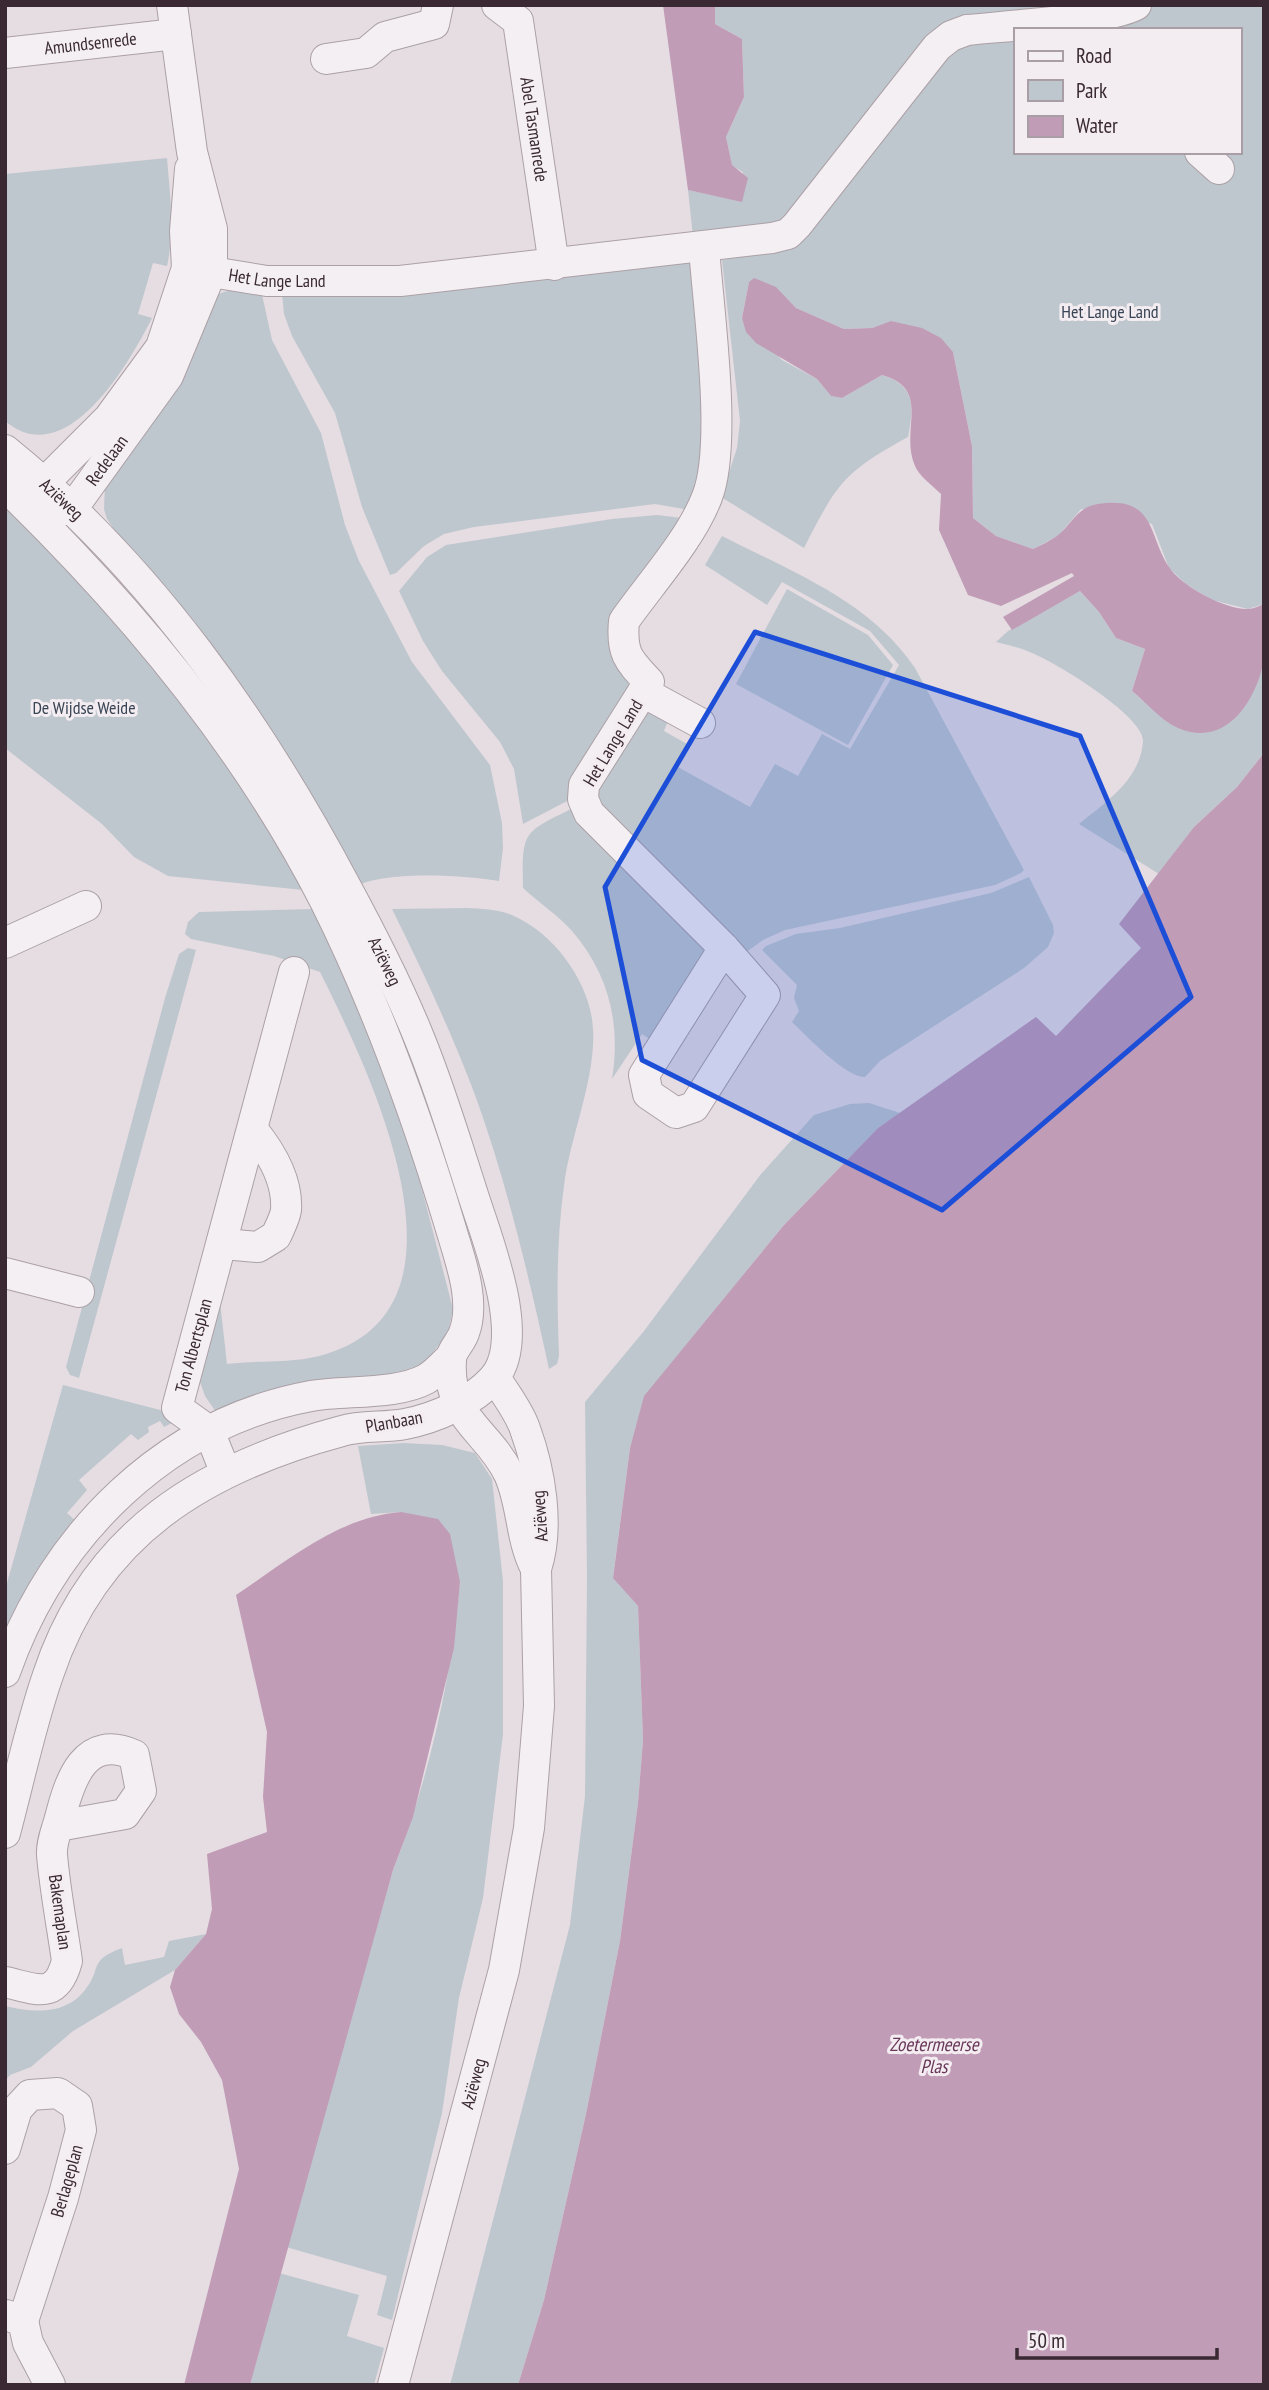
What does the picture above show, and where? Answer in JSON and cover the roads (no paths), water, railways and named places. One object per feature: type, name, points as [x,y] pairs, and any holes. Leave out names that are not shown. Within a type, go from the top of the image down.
[{"type":"street","points":[[326,59],[366,53],[386,37],[433,24],[438,5]]},
{"type":"street","name":"Abel Tasmanrede","points":[[497,5],[518,21],[554,265]]},
{"type":"street","name":"Het Lange Land","points":[[200,269],[267,281],[400,281],[704,247],[788,234],[937,47],[951,36],[967,30],[1127,10],[1136,5]]},
{"type":"street","name":"Amundsenrede","points":[[5,53],[174,20]]},
{"type":"street","name":"Redelaan","points":[[72,509],[168,376],[200,269],[185,231],[192,152],[174,20]]},
{"type":"street","name":"Het Lange Land","points":[[704,247],[714,399],[714,465],[708,495],[699,515],[624,621],[622,641],[628,660],[649,682],[584,785],[583,800],[589,813],[724,948],[765,995],[694,1107],[676,1113],[648,1094],[644,1075],[724,948]]},
{"type":"street","name":"Redelaan","points":[[45,482],[109,418],[160,347],[200,269]]},
{"type":"street","name":"Aziëweg","points":[[5,450],[45,482],[130,568],[179,627],[265,747],[306,812],[364,951],[389,1049],[451,1228],[469,1309],[464,1332],[450,1358]]},
{"type":"street","points":[[45,482],[36,516],[72,509]]},
{"type":"street","name":"Aziëweg","points":[[5,486],[71,550],[136,625],[238,756],[323,898],[364,951],[421,1041],[488,1239],[508,1326],[505,1354],[495,1377],[525,1428],[540,1490],[542,1550],[536,1569],[539,1706],[529,1828],[504,1969],[393,2385]]},
{"type":"street","points":[[643,692],[700,723]]},
{"type":"street","points":[[5,943],[86,906]]},
{"type":"street","name":"Ton Albertsplan","points":[[209,1431],[177,1408],[294,972]]},
{"type":"street","points":[[223,1244],[258,1247],[276,1236],[286,1211],[279,1173],[268,1148],[253,1130]]},
{"type":"street","points":[[5,1273],[79,1292]]},
{"type":"street","points":[[450,1358],[495,1377]]},
{"type":"street","points":[[450,1358],[457,1407]]},
{"type":"street","name":"Planbaan","points":[[5,1672],[26,1618],[80,1535],[126,1488],[164,1457],[209,1431],[275,1404],[314,1395],[411,1386],[428,1378],[450,1358]]},
{"type":"street","name":"Planbaan","points":[[5,1833],[48,1674],[87,1595],[119,1552],[152,1520],[186,1493],[225,1471],[348,1429],[407,1423],[457,1407],[495,1377]]},
{"type":"street","name":"Aziëweg","points":[[457,1407],[506,1469],[519,1498],[526,1551],[536,1569]]},
{"type":"street","points":[[209,1431],[225,1471]]},
{"type":"street","name":"Bakemaplan","points":[[5,1982],[46,1991],[57,1986],[63,1975],[66,1961],[52,1852],[58,1826]]},
{"type":"street","name":"Berlageplan","points":[[5,2149],[17,2109],[30,2095],[58,2093],[77,2106],[81,2130],[63,2198],[14,2318],[50,2385]]},
{"type":"water","points":[[663,5],[715,5],[715,24],[742,39],[744,97],[726,137],[732,165],[748,178],[742,202],[688,190]]},
{"type":"water","points":[[754,278],[776,287],[796,308],[844,329],[872,328],[891,321],[922,328],[941,338],[953,352],[972,446],[973,518],[996,536],[1033,549],[1057,536],[1080,512],[1091,506],[1117,503],[1131,506],[1147,520],[1162,555],[1183,582],[1228,606],[1248,609],[1264,604],[1264,659],[1254,690],[1236,717],[1211,732],[1195,733],[1178,728],[1160,716],[1132,691],[1145,649],[1116,638],[1099,612],[1080,591],[1012,630],[1003,617],[1074,576],[1072,573],[1001,606],[968,595],[939,530],[941,494],[915,466],[910,438],[911,401],[906,390],[882,375],[842,398],[831,396],[817,379],[756,343],[746,332],[742,318],[749,282]]},
{"type":"water","name":"Zoetermeerse Plas","points":[[1264,753],[1264,2385],[518,2385],[544,2300],[586,2114],[620,1941],[638,1803],[643,1740],[638,1606],[613,1578],[630,1448],[644,1396],[784,1225],[878,1128],[1036,1017],[1056,1036],[1141,948],[1119,924],[1194,827],[1237,787]]},
{"type":"water","points":[[401,1512],[438,1519],[450,1534],[460,1582],[454,1648],[413,1817],[393,1870],[250,2385],[184,2385],[239,2169],[222,2080],[201,2042],[179,2014],[170,1987],[175,1970],[206,1934],[212,1909],[207,1854],[267,1832],[263,1797],[267,1732],[236,1595],[294,1555],[335,1531],[356,1522]]},
{"type":"park label","name":"De Wijdse Weide","points":[[84,708]]}]
